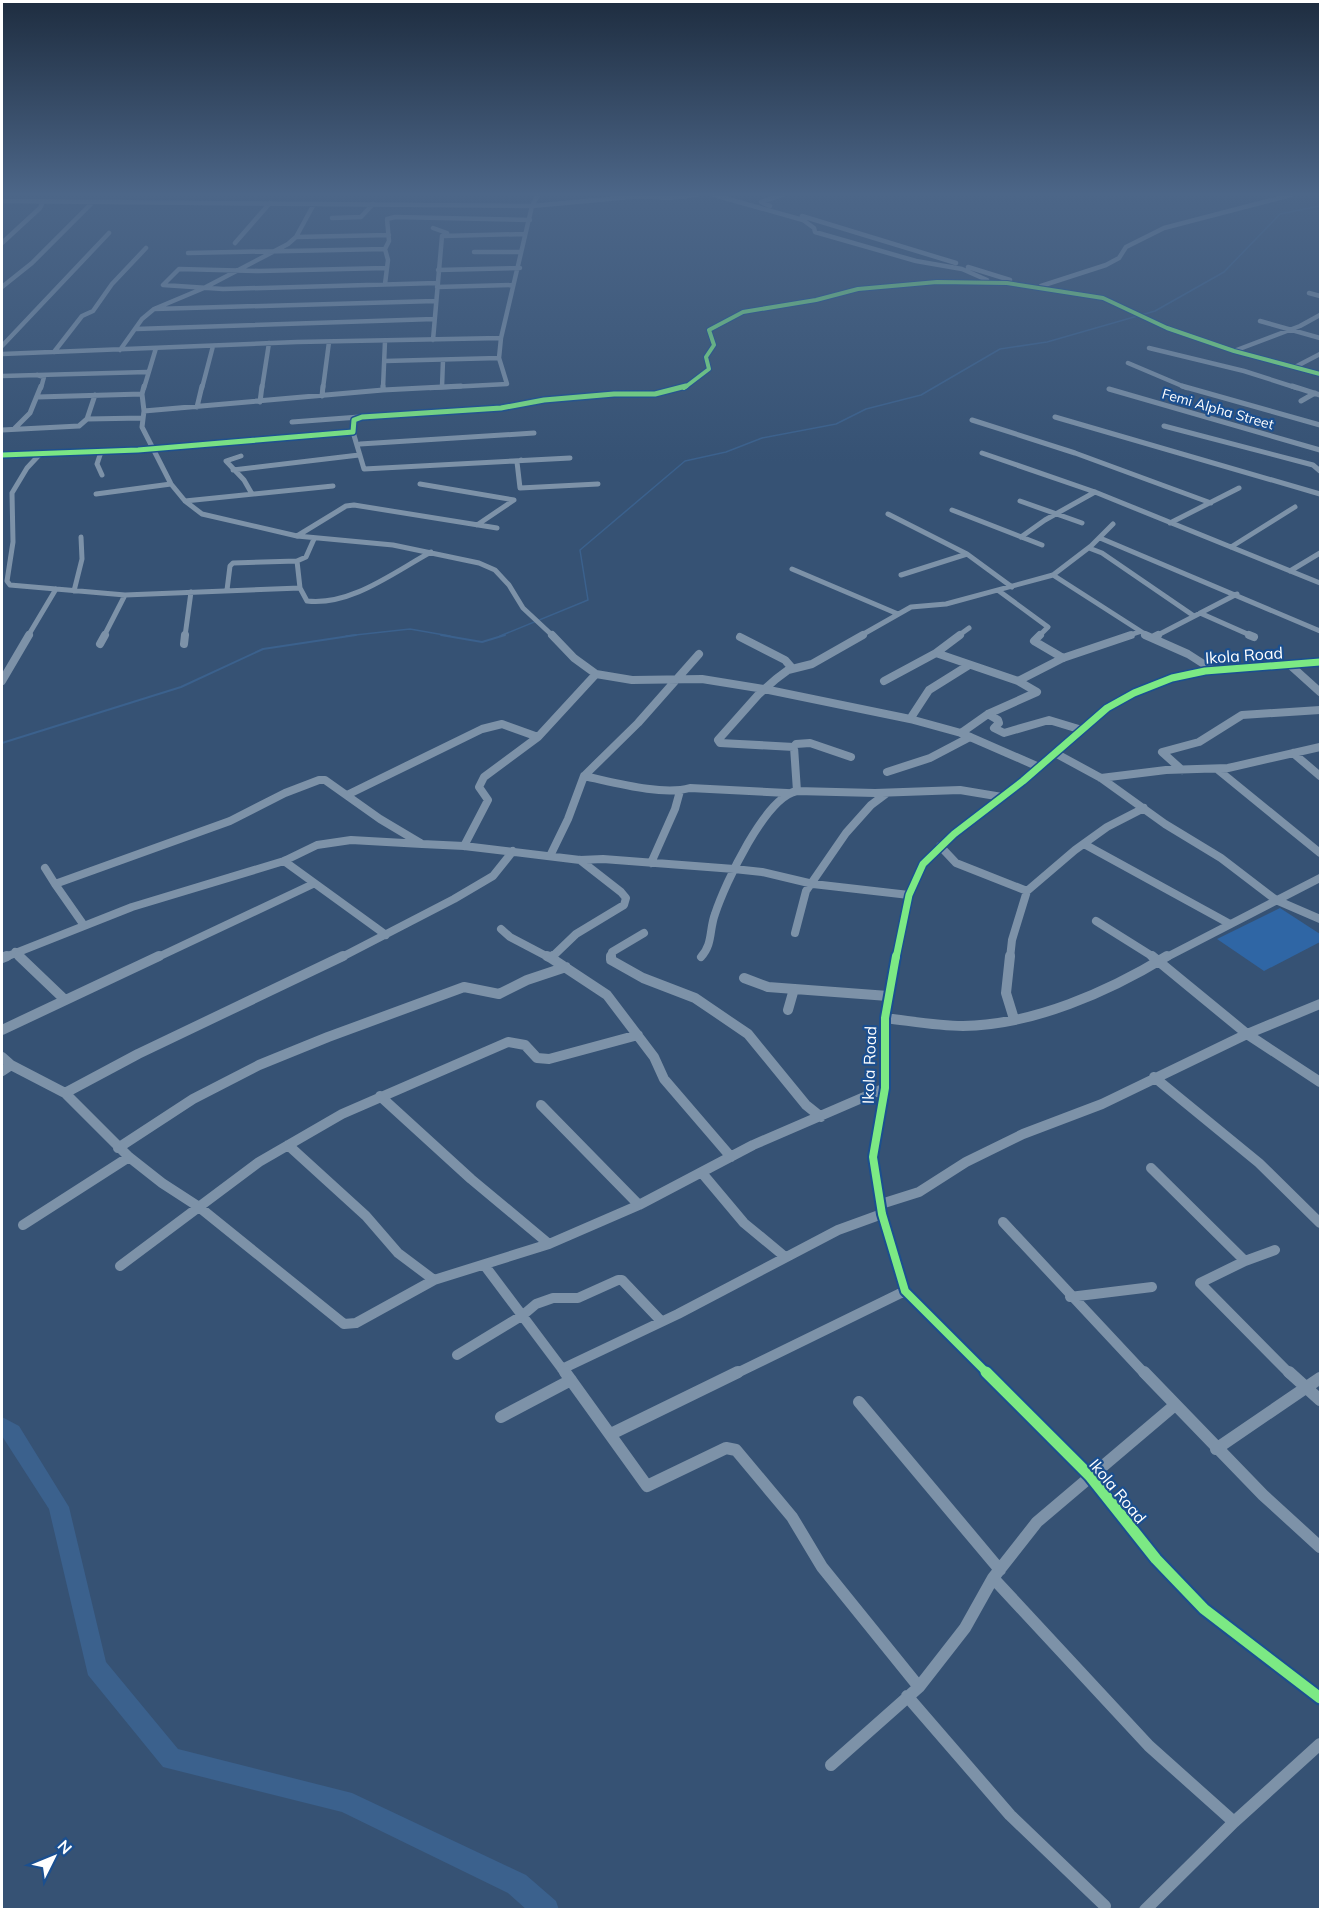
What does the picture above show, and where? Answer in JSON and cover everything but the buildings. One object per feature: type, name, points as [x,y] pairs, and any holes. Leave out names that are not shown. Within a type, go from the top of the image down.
[{"type":"street","points":[[2,346],[61,284]]},
{"type":"street","points":[[54,352],[82,316],[93,311],[112,284]]},
{"type":"street","points":[[164,284],[204,288],[377,284]]},
{"type":"street","points":[[120,350],[142,319],[154,309],[211,284]]},
{"type":"street","points":[[87,419],[383,390],[507,384],[499,358],[501,338],[513,285],[394,284]]},
{"type":"street","points":[[292,422],[501,408],[544,400],[614,394],[656,394],[684,388],[708,369],[706,357],[714,345],[709,330],[738,314],[816,300],[851,290],[923,284]]},
{"type":"street","points":[[1015,284],[1095,296],[1139,316],[1234,351],[1320,374]]},
{"type":"street","points":[[1022,284],[1028,286]]},
{"type":"street","points":[[1038,287],[1046,284]]},
{"type":"street","points":[[433,340],[437,285]]},
{"type":"street","points":[[1309,293],[1320,296]]},
{"type":"street","points":[[154,309],[435,301]]},
{"type":"street","points":[[1234,351],[1264,338],[1292,330],[1320,316]]},
{"type":"street","points":[[136,329],[434,319]]},
{"type":"street","points":[[1260,321],[1320,338]]},
{"type":"street","points":[[297,342],[302,323]]},
{"type":"street","points":[[2,354],[297,342],[501,338]]},
{"type":"street","points":[[383,390],[385,341]]},
{"type":"street","points":[[322,396],[329,342]]},
{"type":"street","points":[[260,402],[269,343]]},
{"type":"street","points":[[197,407],[213,346]]},
{"type":"street","points":[[156,348],[142,394],[142,427],[171,484],[185,501],[202,513],[297,536],[372,542],[479,563],[495,570],[509,585],[523,608],[549,630],[574,658],[596,674],[632,680],[702,679],[764,689],[910,719],[961,733],[1039,767]]},
{"type":"street","points":[[1149,348],[1252,374],[1318,394]]},
{"type":"street","points":[[1295,367],[1319,356]]},
{"type":"street","points":[[385,361],[499,358]]},
{"type":"street","points":[[442,387],[443,360]]},
{"type":"street","points":[[1128,363],[1181,386],[1320,425]]},
{"type":"street","points":[[2,376],[147,372]]},
{"type":"street","points":[[37,375],[44,377],[51,374]]},
{"type":"street","points":[[23,427],[44,377]]},
{"type":"street","name":"Femi Alpha Street","points":[[1109,389],[1320,450]]},
{"type":"street","points":[[36,397],[142,394]]},
{"type":"street","points":[[1301,401],[1318,394]]},
{"type":"street","points":[[2,430],[82,425],[87,419],[95,395]]},
{"type":"street","points":[[362,417],[354,420],[352,432],[360,444],[359,455],[364,470],[570,458]]},
{"type":"street","points":[[1055,417],[1320,494]]},
{"type":"street","points":[[972,420],[1075,453],[1211,503]]},
{"type":"street","points":[[1164,426],[1313,465],[1320,471]]},
{"type":"street","points":[[2,455],[153,450],[352,432]]},
{"type":"street","points":[[360,444],[534,433]]},
{"type":"street","points":[[101,452],[98,464],[102,475]]},
{"type":"street","points":[[41,453],[27,468],[12,493],[10,526],[13,542],[3,573],[10,585],[125,595],[300,588]]},
{"type":"street","points":[[982,453],[1095,492],[1320,583]]},
{"type":"street","points":[[234,470],[359,455]]},
{"type":"street","points":[[241,456],[225,460],[244,480],[252,494]]},
{"type":"street","points":[[521,460],[517,467],[520,488],[598,484]]},
{"type":"street","points":[[96,494],[171,484]]},
{"type":"street","points":[[420,484],[514,500],[476,525]]},
{"type":"street","points":[[185,501],[333,486]]},
{"type":"street","points":[[1170,523],[1239,488]]},
{"type":"street","points":[[1021,537],[1095,492]]},
{"type":"street","points":[[2,493],[12,493]]},
{"type":"street","points":[[1020,501],[1082,523]]},
{"type":"street","points":[[297,536],[350,505],[497,528]]},
{"type":"street","points":[[1231,548],[1294,507]]},
{"type":"street","points":[[952,510],[1042,545]]},
{"type":"street","points":[[888,514],[967,554],[1012,586]]},
{"type":"street","points":[[851,757],[810,743],[801,742],[794,747],[718,742],[773,680],[792,668],[804,668],[898,614],[919,605],[946,604],[1053,575],[1089,548],[1113,524]]},
{"type":"street","points":[[75,591],[82,559],[81,537]]},
{"type":"street","points":[[1100,538],[1320,631]]},
{"type":"street","points":[[227,590],[230,566],[233,563],[297,561],[306,557],[314,539]]},
{"type":"street","points":[[1089,548],[1102,553],[1197,614],[1254,637]]},
{"type":"street","points":[[297,561],[300,588],[310,602],[343,598],[431,552]]},
{"type":"street","points":[[1290,571],[1320,553]]},
{"type":"street","points":[[901,575],[967,554]]},
{"type":"street","points":[[792,569],[898,614]]},
{"type":"street","points":[[1053,575],[1139,632],[1188,654],[1213,670]]},
{"type":"street","points":[[2,681],[56,589]]},
{"type":"street","points":[[999,591],[1048,627],[1034,641],[1063,658]]},
{"type":"street","points":[[184,644],[191,592]]},
{"type":"street","points":[[1152,638],[1237,594]]},
{"type":"street","points":[[100,644],[125,595]]},
{"type":"street","points":[[884,681],[936,653],[969,628]]},
{"type":"street","points":[[1018,681],[1063,658],[1139,632]]},
{"type":"street","points":[[740,637],[785,660],[792,668]]},
{"type":"street","points":[[936,653],[1018,681],[1037,692],[988,714],[961,733]]},
{"type":"street","points":[[550,856],[568,819],[584,776],[638,723],[699,654]]},
{"type":"street","name":"Ikola Road","points":[[1320,663],[1213,670],[1172,678],[1134,693],[1107,708],[1039,767],[940,846],[923,864],[909,895],[888,996],[885,1018],[885,1088],[873,1157],[881,1209],[905,1291],[1090,1476],[1156,1559],[1204,1609],[1320,1698]]},
{"type":"street","points":[[910,719],[929,690],[969,665]]},
{"type":"street","points":[[1290,665],[1320,692]]},
{"type":"street","points":[[464,846],[488,800],[479,787],[481,782],[538,736],[596,674]]},
{"type":"street","points":[[1182,770],[1162,752],[1199,742],[1235,718],[1252,714],[1320,710]]},
{"type":"street","points":[[988,714],[998,720],[999,723],[994,728],[1004,733],[1049,720],[1082,730]]},
{"type":"street","points":[[347,795],[482,729],[502,724],[538,736]]},
{"type":"street","points":[[887,772],[930,758],[970,737]]},
{"type":"street","points":[[794,747],[797,791]]},
{"type":"street","points":[[1101,777],[1166,770],[1217,769],[1320,747]]},
{"type":"street","points":[[1055,753],[1101,777],[1174,830],[1221,858],[1276,900],[1320,919]]},
{"type":"street","points":[[1293,753],[1320,776]]},
{"type":"street","points":[[1217,769],[1320,853]]},
{"type":"street","points":[[584,776],[635,786],[680,791],[735,789],[787,793],[797,791],[887,793],[910,790],[978,792],[1002,797]]},
{"type":"street","points":[[55,884],[230,820],[285,793],[313,782],[325,780],[380,819],[422,844]]},
{"type":"street","points":[[651,863],[680,791]]},
{"type":"street","points":[[701,957],[709,948],[714,916],[734,868],[766,815],[787,793]]},
{"type":"street","points":[[795,933],[806,891],[846,833],[871,805],[887,793]]},
{"type":"street","points":[[1014,1019],[1006,993],[1007,983],[1012,940],[1028,891],[1107,827],[1144,808]]},
{"type":"street","points":[[2,958],[83,924],[284,861],[302,851],[344,839],[464,846],[580,860],[603,859],[734,868],[813,884],[909,895]]},
{"type":"street","points":[[1084,844],[1230,924]]},
{"type":"street","points":[[940,846],[956,863],[1028,891]]},
{"type":"street","points":[[65,1093],[138,1054],[386,935],[454,899],[493,876],[513,851]]},
{"type":"street","points":[[551,958],[565,940],[576,932],[624,905],[626,897],[621,891],[589,870],[580,860]]},
{"type":"street","points":[[284,861],[312,884],[386,935]]},
{"type":"street","points":[[45,868],[83,924]]},
{"type":"street","points":[[885,1018],[959,1026],[1014,1019],[1053,1009],[1160,961],[1181,948],[1320,878]]},
{"type":"street","points":[[2,1030],[312,884]]},
{"type":"street","points":[[1096,921],[1160,961],[1247,1034],[1320,1083]]},
{"type":"street","points":[[501,929],[510,937],[566,967],[607,995],[654,1057],[664,1079],[731,1157]]},
{"type":"street","points":[[644,933],[612,952],[610,957],[615,964],[695,998],[748,1034],[806,1105],[821,1117]]},
{"type":"street","points":[[15,952],[64,999]]},
{"type":"street","points":[[118,1148],[193,1099],[259,1065],[327,1037],[464,987],[499,994],[527,980],[566,967]]},
{"type":"street","points":[[744,978],[768,987],[888,996]]},
{"type":"street","points":[[788,1010],[794,989]]},
{"type":"street","points":[[562,1369],[661,1321],[784,1256],[919,1192],[995,1147],[1102,1104],[1247,1034],[1320,1004]]},
{"type":"street","points":[[120,1266],[259,1162],[381,1096],[508,1042],[518,1041],[525,1044],[537,1058],[549,1059],[638,1035]]},
{"type":"street","points":[[2,1057],[11,1065],[65,1093],[118,1148],[162,1183],[199,1207],[344,1323],[356,1323],[434,1280],[485,1266],[549,1244],[639,1205],[753,1145],[885,1088]]},
{"type":"street","points":[[2,1071],[11,1065]]},
{"type":"street","points":[[1155,1077],[1259,1163],[1320,1222]]},
{"type":"street","points":[[381,1096],[471,1179],[549,1244]]},
{"type":"street","points":[[541,1105],[639,1205]]},
{"type":"street","points":[[288,1145],[366,1216],[398,1253],[434,1280]]},
{"type":"street","points":[[23,1225],[129,1157]]},
{"type":"street","points":[[1151,1167],[1245,1261]]},
{"type":"street","points":[[702,1173],[744,1222],[784,1256]]},
{"type":"street","points":[[1003,1222],[1070,1297],[1216,1449],[1286,1518],[1320,1547]]},
{"type":"street","points":[[1275,1250],[1245,1261],[1200,1283],[1320,1400]]},
{"type":"street","points":[[485,1266],[524,1315],[647,1486],[726,1448],[736,1450],[792,1517],[822,1567],[919,1687]]},
{"type":"street","points":[[457,1355],[524,1315],[536,1304],[553,1298],[578,1298],[618,1280],[622,1280],[661,1321]]},
{"type":"street","points":[[1070,1297],[1152,1287]]},
{"type":"street","points":[[611,1434],[905,1291]]},
{"type":"street","points":[[1216,1449],[1304,1386],[1320,1378]]},
{"type":"street","points":[[501,1417],[571,1380]]},
{"type":"street","points":[[858,1402],[996,1574],[1149,1746],[1234,1822]]},
{"type":"street","points":[[831,1764],[919,1687],[965,1628],[996,1574],[1037,1522],[1175,1405]]},
{"type":"street","points":[[906,1696],[1010,1815],[1105,1906]]},
{"type":"street","points":[[1150,1908],[1234,1822],[1320,1744]]},
{"type":"shaded area","points":[[1280,908],[1320,934],[1320,942],[1264,971],[1217,939]]},
{"type":"waterway","points":[[500,636],[588,600],[580,550],[685,461],[726,452],[762,438],[836,424],[866,409],[921,395],[1000,349],[1047,342],[1155,311],[1202,284]]},
{"type":"waterway","points":[[346,636],[410,629],[450,636]]},
{"type":"waterway","points":[[2,743],[181,687],[263,649],[356,635]]},
{"type":"waterway","points":[[441,635],[482,642],[505,635]]},
{"type":"waterway","points":[[2,1425],[12,1432],[59,1507],[96,1667],[171,1759],[344,1801],[517,1884],[547,1910]]},
{"type":"cycle path","points":[[2,455],[138,450],[353,432],[354,420],[362,417],[501,408],[544,400],[614,394],[655,394],[684,388],[709,369],[706,357],[714,345],[709,330],[743,312],[816,300],[858,289],[923,284]]},
{"type":"cycle path","points":[[1015,284],[1103,298],[1167,328],[1234,351],[1320,374]]},
{"type":"cycle path","points":[[1320,662],[1205,671],[1172,678],[1134,693],[1107,708],[1023,781],[954,834],[923,864],[909,895],[888,996],[885,1018],[885,1088],[873,1157],[882,1214],[905,1291],[1090,1476],[1156,1559],[1204,1609],[1320,1698]]}]
